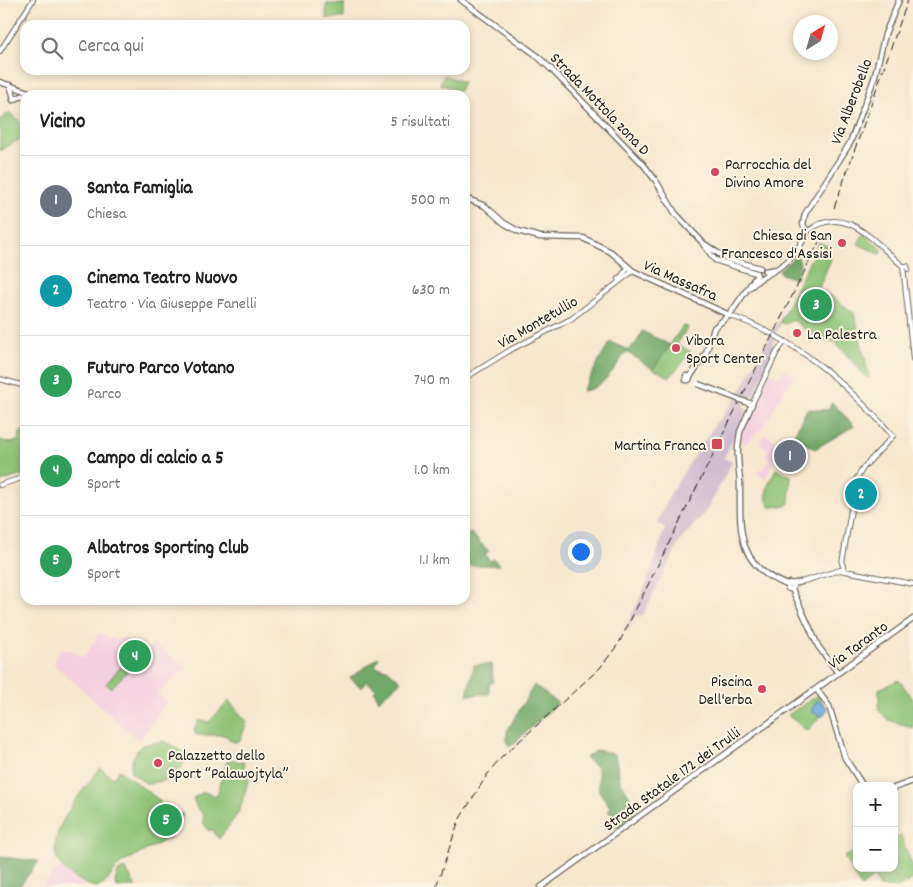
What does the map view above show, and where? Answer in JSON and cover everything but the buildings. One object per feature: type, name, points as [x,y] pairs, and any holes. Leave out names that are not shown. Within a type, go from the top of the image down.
[{"type":"main road","name":"Strada Mottola zona D","points":[[461,0],[529,49],[552,70],[643,164],[679,219],[703,243],[725,258],[761,273]]},
{"type":"main road","name":"Via Alberobello","points":[[807,232],[803,219],[850,143],[874,79],[885,34],[899,0]]},
{"type":"main road","points":[[0,82],[25,90]]},
{"type":"main road","points":[[9,85],[16,97]]},
{"type":"main road","points":[[16,97],[20,94]]},
{"type":"main road","points":[[16,97],[20,97]]},
{"type":"main road","name":"Via Massafra","points":[[470,200],[485,206],[504,223],[518,231],[540,237],[583,238],[611,252],[633,271],[729,315]]},
{"type":"main road","points":[[715,252],[711,257],[715,260],[761,273],[778,269],[798,252],[807,232]]},
{"type":"main road","name":"Strada Mottola zona D","points":[[703,243],[711,257]]},
{"type":"main road","points":[[761,273],[729,315],[714,328],[706,353],[690,377],[698,384],[752,404],[740,432],[738,447],[741,536],[745,549],[755,567],[768,576],[791,586],[818,646],[838,673]]},
{"type":"main road","points":[[791,586],[802,582]]},
{"type":"main road","name":"Via Taranto","points":[[817,690],[913,619]]},
{"type":"main road","points":[[817,690],[829,706],[845,758],[860,782]]},
{"type":"main road","name":"Strada Statale 172 dei Trulli","points":[[541,887],[817,690]]},
{"type":"main road","points":[[898,787],[913,781]]},
{"type":"street","points":[[20,20],[33,0]]},
{"type":"street","points":[[0,51],[20,20]]},
{"type":"street","points":[[807,232],[828,220],[843,221],[859,229],[908,270],[913,359]]},
{"type":"street","name":"Via Montetullio","points":[[618,281],[628,268]]},
{"type":"street","name":"Via Montetullio","points":[[470,375],[512,349],[570,319],[633,271]]},
{"type":"street","name":"Via Massafra","points":[[729,315],[784,341],[837,378],[893,436],[863,468],[856,480],[842,563]]},
{"type":"street","points":[[752,404],[784,341]]},
{"type":"street","points":[[0,379],[20,385]]},
{"type":"street","points":[[0,485],[20,479]]},
{"type":"street","points":[[836,570],[842,563]]},
{"type":"street","points":[[842,563],[844,570]]},
{"type":"street","points":[[802,582],[836,570],[844,570],[913,584]]},
{"type":"shaded area","points":[[778,322],[781,323],[773,338],[775,339],[772,345],[776,347],[753,397],[747,398],[744,403],[746,412],[724,458],[732,462],[708,509],[680,541],[642,617],[635,615],[627,631],[625,630],[648,580],[665,528],[657,523],[671,492],[717,421],[719,421],[739,393]]},
{"type":"shaded area","points":[[785,369],[795,377],[787,386],[764,426],[744,445],[741,443],[744,428],[770,373],[779,378]]},
{"type":"shaded area","points":[[767,434],[775,441],[779,439],[784,441],[766,478],[757,474],[760,468],[764,470],[769,459],[765,456],[768,449],[759,443],[763,436]]},
{"type":"shaded area","points":[[99,633],[117,641],[123,637],[144,654],[153,644],[186,667],[157,694],[167,702],[139,741],[54,664],[60,649],[71,650],[84,658]]},
{"type":"shaded area","points":[[57,868],[60,868],[85,887],[42,887]]},
{"type":"green space","points":[[326,4],[344,4],[344,18],[326,18]]},
{"type":"green space","points":[[444,75],[463,82],[459,90],[440,84]]},
{"type":"green space","points":[[9,112],[20,122],[20,139],[0,151],[0,120]]},
{"type":"green space","points":[[863,234],[883,250],[880,254],[858,244]]},
{"type":"green space","points":[[819,242],[827,246],[831,259],[818,290],[831,296],[854,313],[869,376],[868,379],[835,342],[814,336],[793,320],[784,324],[780,322]]},
{"type":"green space","points":[[797,255],[800,264],[796,279],[781,274],[779,270]]},
{"type":"green space","name":"Vibora Sport Center","points":[[683,326],[688,327],[677,344],[691,352],[670,377],[653,369]]},
{"type":"green space","points":[[642,331],[670,345],[653,369],[626,352],[608,377],[596,386],[582,391],[610,342],[628,350],[637,342]]},
{"type":"green space","points":[[832,402],[854,426],[815,449],[793,437],[807,409],[828,410]]},
{"type":"green space","points":[[20,433],[20,476],[0,482],[0,440],[12,443],[19,440]]},
{"type":"green space","points":[[776,469],[791,476],[789,503],[786,506],[770,507],[767,492]]},
{"type":"green space","points":[[470,533],[489,551],[485,554],[490,561],[494,559],[500,565],[470,566]]},
{"type":"green space","points":[[137,648],[144,654],[111,688],[106,684]]},
{"type":"green space","points":[[379,657],[375,667],[387,669],[401,681],[379,700],[374,692],[376,689],[366,681],[362,688],[350,678]]},
{"type":"green space","points":[[492,664],[493,682],[489,684],[489,694],[467,695],[474,665]]},
{"type":"green space","points":[[899,680],[913,699],[913,728],[889,720],[879,711],[879,689]]},
{"type":"green space","points":[[534,685],[558,703],[510,747],[507,743],[507,731]]},
{"type":"green space","points":[[818,695],[824,704],[817,700],[811,711],[821,716],[807,731],[788,715]]},
{"type":"green space","points":[[229,701],[247,722],[240,741],[233,742],[225,735],[196,735],[194,730],[199,720],[209,722]]},
{"type":"green space","name":"Palazzetto dello Sport “Palawojtyla”","points":[[164,741],[186,754],[187,760],[172,779],[147,784],[131,772],[134,757],[142,745]]},
{"type":"green space","points":[[597,750],[615,754],[620,780],[637,809],[634,812],[636,816],[619,829],[608,810],[610,807],[599,791],[598,768],[585,758]]},
{"type":"green space","points":[[234,760],[245,763],[242,775],[249,779],[239,812],[219,839],[212,829],[209,831],[203,822],[204,815],[197,808],[193,798],[204,792],[217,796],[227,761]]},
{"type":"green space","points":[[100,768],[113,778],[119,770],[159,800],[161,805],[166,804],[183,815],[170,835],[171,837],[122,863],[105,883],[95,887],[82,882],[61,866],[56,853],[57,838],[62,822],[81,792]]},
{"type":"green space","points":[[901,836],[913,868],[913,879],[899,887],[879,887],[875,876],[861,887],[844,857],[853,852],[853,872],[898,872],[898,837]]},
{"type":"green space","points":[[0,857],[39,861],[19,887],[0,887]]},
{"type":"green space","points":[[125,868],[136,887],[116,887],[115,881],[118,872]]},
{"type":"water","points":[[817,700],[828,709],[822,717],[811,711]]},
{"type":"railway","points":[[834,208],[908,0]]},
{"type":"railway","points":[[436,887],[459,820],[487,775],[503,756],[600,668],[619,643],[819,242]]},
{"type":"place","name":"Parrocchia del Divino Amore","points":[[715,172]]},
{"type":"place","name":"Chiesa di San Francesco d'Assisi","points":[[842,243]]},
{"type":"place","name":"Futuro Parco Votano","points":[[816,305]]},
{"type":"place","name":"La Palestra","points":[[797,333]]},
{"type":"place","name":"Vibora Sport Center","points":[[676,348]]},
{"type":"place","name":"Martina Franca","points":[[717,444]]},
{"type":"place","name":"Santa Famiglia","points":[[790,456]]},
{"type":"place","name":"Cinema Teatro Nuovo","points":[[861,494]]},
{"type":"place","name":"Campo di calcio a 5","points":[[135,656]]},
{"type":"place","name":"Piscina Dell'erba","points":[[762,689]]},
{"type":"place","name":"Palazzetto dello Sport “Palawojtyla”","points":[[158,763]]},
{"type":"place","name":"Albatros Sporting Club","points":[[166,820]]}]
